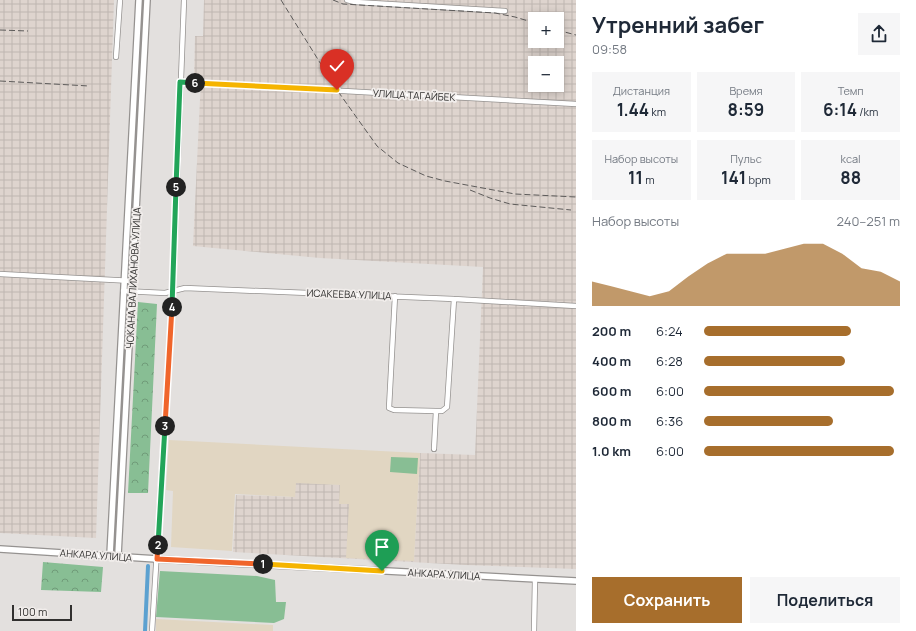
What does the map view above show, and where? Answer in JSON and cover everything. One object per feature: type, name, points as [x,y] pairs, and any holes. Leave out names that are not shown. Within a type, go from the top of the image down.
[{"type":"main road","name":"ЧОКАНА ВАЛИХАНОВА УЛИЦА","points":[[110,555],[139,0]]},
{"type":"main road","name":"ЧОКАНА ВАЛИХАНОВА УЛИЦА","points":[[118,556],[147,0]]},
{"type":"main road","points":[[130,161],[139,161]]},
{"type":"main road","points":[[118,404],[126,405]]},
{"type":"main road","name":"АНКАРА УЛИЦА","points":[[0,549],[157,559],[576,581]]},
{"type":"street","points":[[116,57],[120,0]]},
{"type":"street","points":[[152,631],[173,291],[184,0]]},
{"type":"street","points":[[347,0],[355,2],[505,11]]},
{"type":"street","name":"УЛИЦА ТАГАЙБЕК","points":[[180,82],[576,104]]},
{"type":"street","points":[[0,274],[133,281]]},
{"type":"street","name":"ИСАКЕЕВА УЛИЦА","points":[[123,291],[162,293],[185,288],[395,296],[576,306]]},
{"type":"street","points":[[395,296],[389,408],[394,410],[436,412],[442,411],[447,407],[454,299]]},
{"type":"street","points":[[434,449],[436,412]]},
{"type":"street","points":[[534,631],[535,579]]},
{"type":"shaded area","points":[[0,0],[114,0],[96,538],[0,533]]},
{"type":"shaded area","points":[[204,0],[576,0],[576,569],[465,565],[233,552],[236,495],[294,497],[295,482],[340,485],[349,504],[414,561],[420,453],[475,455],[483,267],[320,258],[193,246],[201,78],[194,77],[195,36],[203,36]]},
{"type":"shaded area","points":[[169,440],[420,453],[414,561],[346,558],[349,504],[339,504],[340,485],[296,483],[295,497],[235,494],[232,551],[171,547],[173,491],[166,490]]},
{"type":"shaded area","points":[[156,619],[273,625],[273,631],[156,631]]},
{"type":"green space","points":[[138,302],[157,304],[148,493],[128,493]]},
{"type":"green space","points":[[391,457],[418,458],[417,474],[390,472]]},
{"type":"green space","points":[[43,562],[103,567],[101,592],[41,590]]},
{"type":"green space","points":[[160,571],[257,576],[275,580],[276,602],[286,602],[284,619],[274,623],[156,617]]},
{"type":"waterway","points":[[145,631],[148,566]]},
{"type":"railway","points":[[281,0],[337,90],[377,146],[398,163],[426,176],[445,181],[515,194],[576,197]]},
{"type":"railway","points":[[333,0],[343,4],[495,13],[528,21]]},
{"type":"railway","points":[[0,30],[28,31]]},
{"type":"railway","points":[[564,32],[576,35]]},
{"type":"railway","points":[[0,81],[89,86]]},
{"type":"railway","points":[[470,190],[510,204],[571,210]]},
{"type":"route","points":[[337,90],[180,82],[173,291],[157,559],[382,571]]}]
